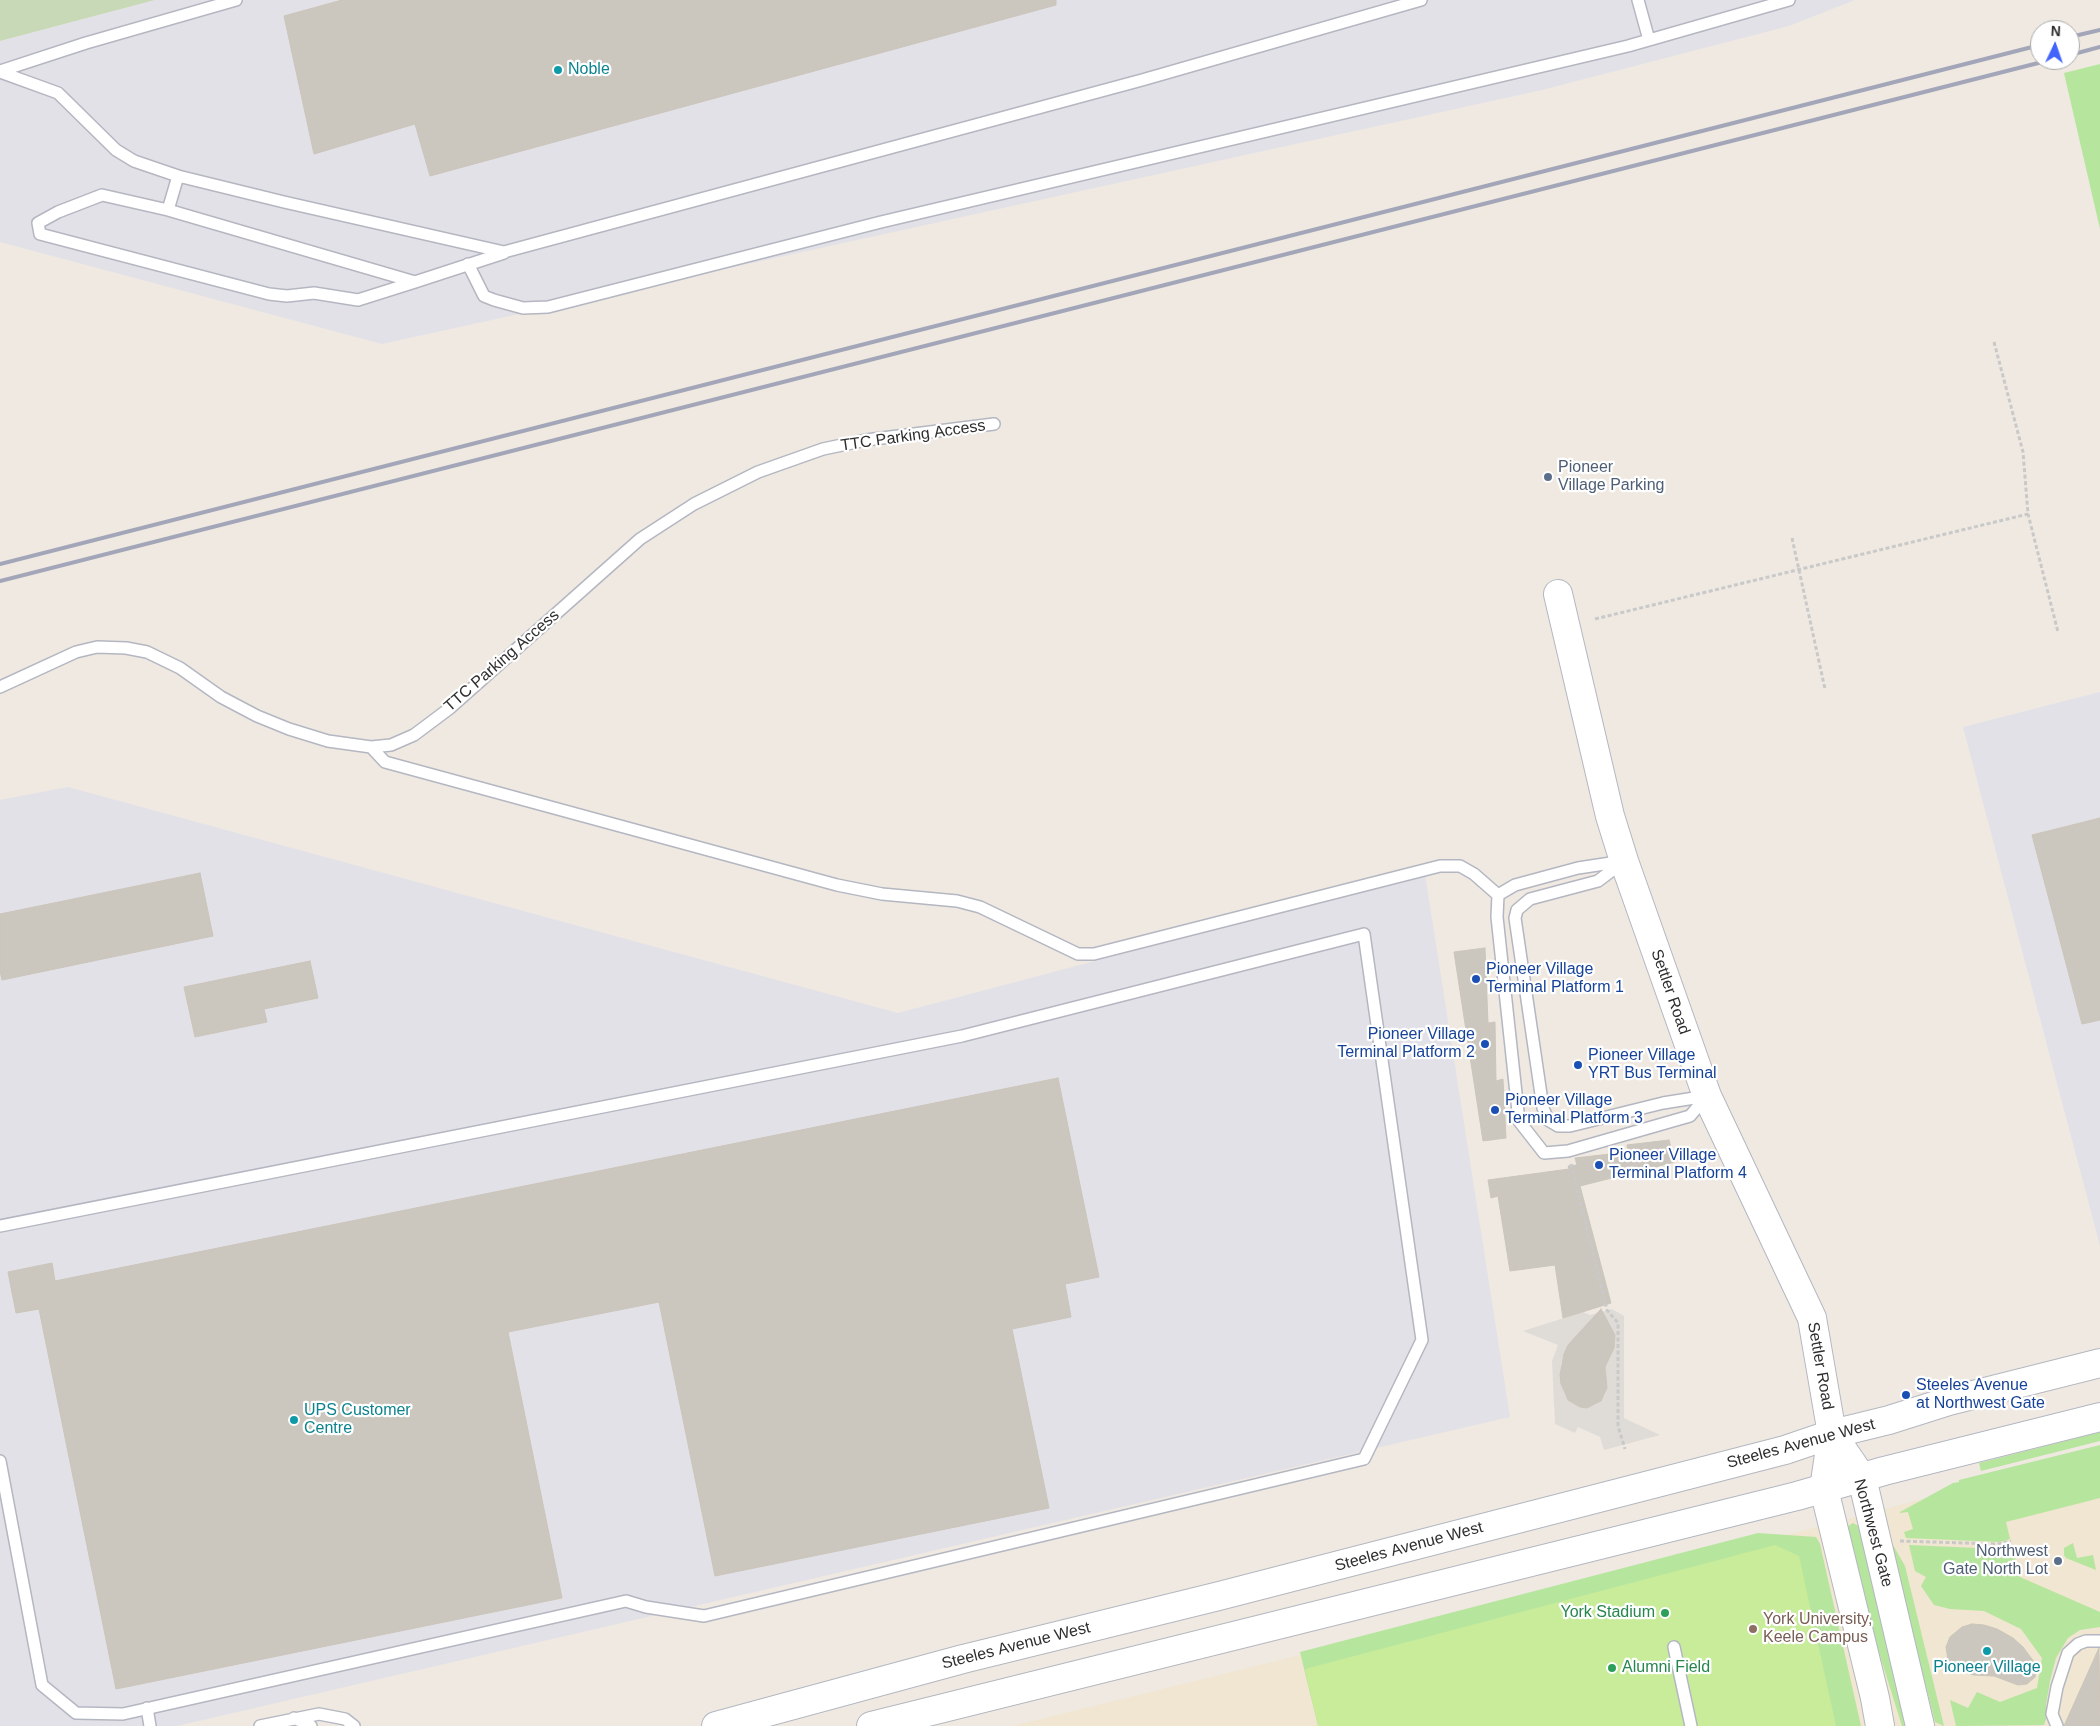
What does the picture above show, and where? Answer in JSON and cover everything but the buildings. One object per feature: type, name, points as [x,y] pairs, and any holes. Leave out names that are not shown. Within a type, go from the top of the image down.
[{"type":"main road","name":"Settler Road","points":[[1558,594],[1610,816],[1624,861],[1706,1096],[1812,1318],[1832,1434]]},
{"type":"main road","name":"Steeles Avenue West","points":[[716,1726],[963,1659],[1219,1596],[1785,1450],[1832,1434],[1889,1420],[1949,1401],[2100,1363]]},
{"type":"main road","points":[[871,1726],[1824,1489],[2100,1417]]},
{"type":"main road","name":"Northwest Gate","points":[[1832,1434],[1862,1478],[1920,1726]]},
{"type":"main road","points":[[1832,1434],[1824,1489],[1876,1698],[1880,1726]]},
{"type":"lane","points":[[0,72],[86,43],[236,0]]},
{"type":"lane","points":[[415,282],[168,210],[102,195],[58,212],[38,223],[40,234],[269,294],[287,296],[314,292],[358,300],[415,282],[504,252],[1132,83],[1421,0]]},
{"type":"lane","points":[[1638,0],[1649,40]]},
{"type":"lane","points":[[468,264],[484,296],[524,308],[548,307],[881,222],[1649,40],[1789,0]]},
{"type":"lane","points":[[0,72],[58,93],[116,150],[134,161],[178,176],[504,252]]},
{"type":"lane","points":[[168,210],[178,176]]},
{"type":"lane","name":"TTC Parking Access","points":[[0,687],[76,652],[97,647],[126,648],[147,652],[180,668],[221,697],[257,716],[328,741],[371,747],[391,745],[414,735],[443,714],[640,538],[694,504],[758,472],[823,449],[866,440],[994,424]]},
{"type":"lane","points":[[371,747],[385,762],[837,886],[882,894],[958,901],[980,907],[1078,954],[1103,952],[1440,866],[1460,866],[1474,874],[1498,895]]},
{"type":"lane","points":[[1498,895],[1515,885],[1578,868],[1624,861]]},
{"type":"lane","points":[[1624,861],[1598,881],[1530,899],[1517,910],[1515,918],[1543,1108],[1548,1120],[1558,1126],[1570,1126],[1662,1103],[1706,1096]]},
{"type":"lane","points":[[1498,895],[1497,917],[1519,1121],[1544,1153],[1568,1151],[1690,1116],[1706,1096]]},
{"type":"lane","points":[[0,1226],[962,1036],[1364,934],[1422,1340],[1364,1460],[704,1616],[646,1607],[626,1601],[123,1714],[76,1713],[42,1685],[0,1461]]},
{"type":"lane","points":[[2057,1726],[2052,1714],[2057,1688],[2068,1654],[2078,1644],[2086,1641],[2100,1641]]},
{"type":"lane","points":[[1674,1647],[1692,1726]]},
{"type":"lane","points":[[1876,1698],[1888,1726]]},
{"type":"lane","points":[[147,1708],[150,1726]]},
{"type":"lane","points":[[260,1726],[319,1714],[344,1719],[354,1726]]},
{"type":"lane","points":[[294,1718],[311,1726]]},
{"type":"path","points":[[1994,342],[2023,452],[2028,514],[2058,632]]},
{"type":"path","points":[[1595,619],[1689,594],[1726,588],[2028,514]]},
{"type":"path","points":[[1792,538],[1825,689]]},
{"type":"path","points":[[1568,1151],[1606,1310],[1618,1323],[1618,1426],[1625,1449]]},
{"type":"path","points":[[1899,1540],[1998,1544],[2011,1541]]},
{"type":"shaded area","points":[[155,0],[1855,0],[1789,26],[1542,90],[382,344],[0,242],[0,41]]},
{"type":"shaded area","points":[[2100,692],[2100,1246],[1963,727]]},
{"type":"shaded area","points":[[68,787],[898,1013],[1425,874],[1510,1417],[177,1726],[0,1726],[0,800]]},
{"type":"shaded area","points":[[1612,1309],[1624,1316],[1624,1418],[1660,1435],[1604,1450],[1600,1437],[1578,1427],[1575,1433],[1555,1424],[1552,1361],[1558,1345],[1523,1331],[1583,1312],[1590,1315]],"holes":[[[1595,1322],[1608,1322],[1615,1335],[1615,1344],[1605,1367],[1607,1388],[1601,1401],[1587,1408],[1580,1407],[1568,1400],[1564,1393],[1561,1384],[1561,1364],[1568,1345]]]},
{"type":"shaded area","name":"York University, Keele Campus","points":[[2100,1452],[2100,1726],[1013,1726],[1798,1532]]},
{"type":"green space","points":[[0,0],[155,0],[0,41]]},
{"type":"green space","points":[[2100,64],[2100,229],[2064,73]]},
{"type":"green space","points":[[2100,1432],[2100,1441],[1981,1471],[1979,1463]]},
{"type":"green space","points":[[2100,1445],[2100,1498],[2006,1522],[2010,1539],[2000,1542],[1906,1538],[1904,1532],[1913,1529],[1908,1512],[1900,1512],[1953,1483],[1959,1482],[1959,1480]]},
{"type":"green space","points":[[1853,1523],[1860,1527],[1910,1726],[1902,1726],[1857,1582],[1845,1528]]},
{"type":"green space","name":"York Stadium","points":[[1758,1533],[1816,1537],[1820,1544],[1861,1726],[1318,1726],[1300,1652]]},
{"type":"green space","points":[[2073,1543],[2077,1558],[2093,1555],[2096,1570],[2066,1558],[2064,1548]]},
{"type":"green space","name":"York Stadium","points":[[1775,1545],[1799,1556],[1836,1726],[1318,1726],[1305,1669]]},
{"type":"green space","points":[[1893,1545],[1905,1566],[1944,1726],[1935,1722],[1890,1546]]},
{"type":"green space","points":[[1909,1545],[2000,1549],[2012,1546],[2020,1577],[2100,1612],[2100,1627],[2080,1630],[2068,1638],[2056,1658],[2050,1681],[2044,1725],[1956,1726],[1950,1700],[1968,1708],[1977,1692],[2000,1702],[2037,1688],[2042,1658],[2021,1629],[1984,1611],[1950,1609],[1934,1605],[1921,1586],[1926,1577],[1915,1571]]},
{"type":"railway","points":[[2080,35],[2100,30]]},
{"type":"railway","points":[[2080,52],[2100,47]]},
{"type":"railway","points":[[0,564],[2030,48]]},
{"type":"railway","points":[[0,581],[2030,65]]},
{"type":"place","name":"Noble","points":[[558,70]]},
{"type":"place","name":"Pioneer Village Parking","points":[[1548,477]]},
{"type":"place","name":"Pioneer Village Terminal Platform 1","points":[[1476,979]]},
{"type":"place","name":"Pioneer Village Terminal Platform 2","points":[[1485,1044]]},
{"type":"place","name":"Pioneer Village YRT Bus Terminal","points":[[1578,1065]]},
{"type":"place","name":"Pioneer Village Terminal Platform 3","points":[[1495,1110]]},
{"type":"place","name":"Pioneer Village Terminal Platform 4","points":[[1599,1165]]},
{"type":"place","name":"Steeles Avenue at Northwest Gate","points":[[1906,1395]]},
{"type":"place","name":"UPS Customer Centre","points":[[294,1420]]},
{"type":"place","name":"Northwest Gate North Lot","points":[[2058,1561]]},
{"type":"place","name":"York Stadium","points":[[1665,1613]]},
{"type":"place","name":"York University, Keele Campus","points":[[1753,1629]]},
{"type":"place","name":"Pioneer Village","points":[[1987,1651]]},
{"type":"place","name":"Alumni Field","points":[[1612,1668]]}]
